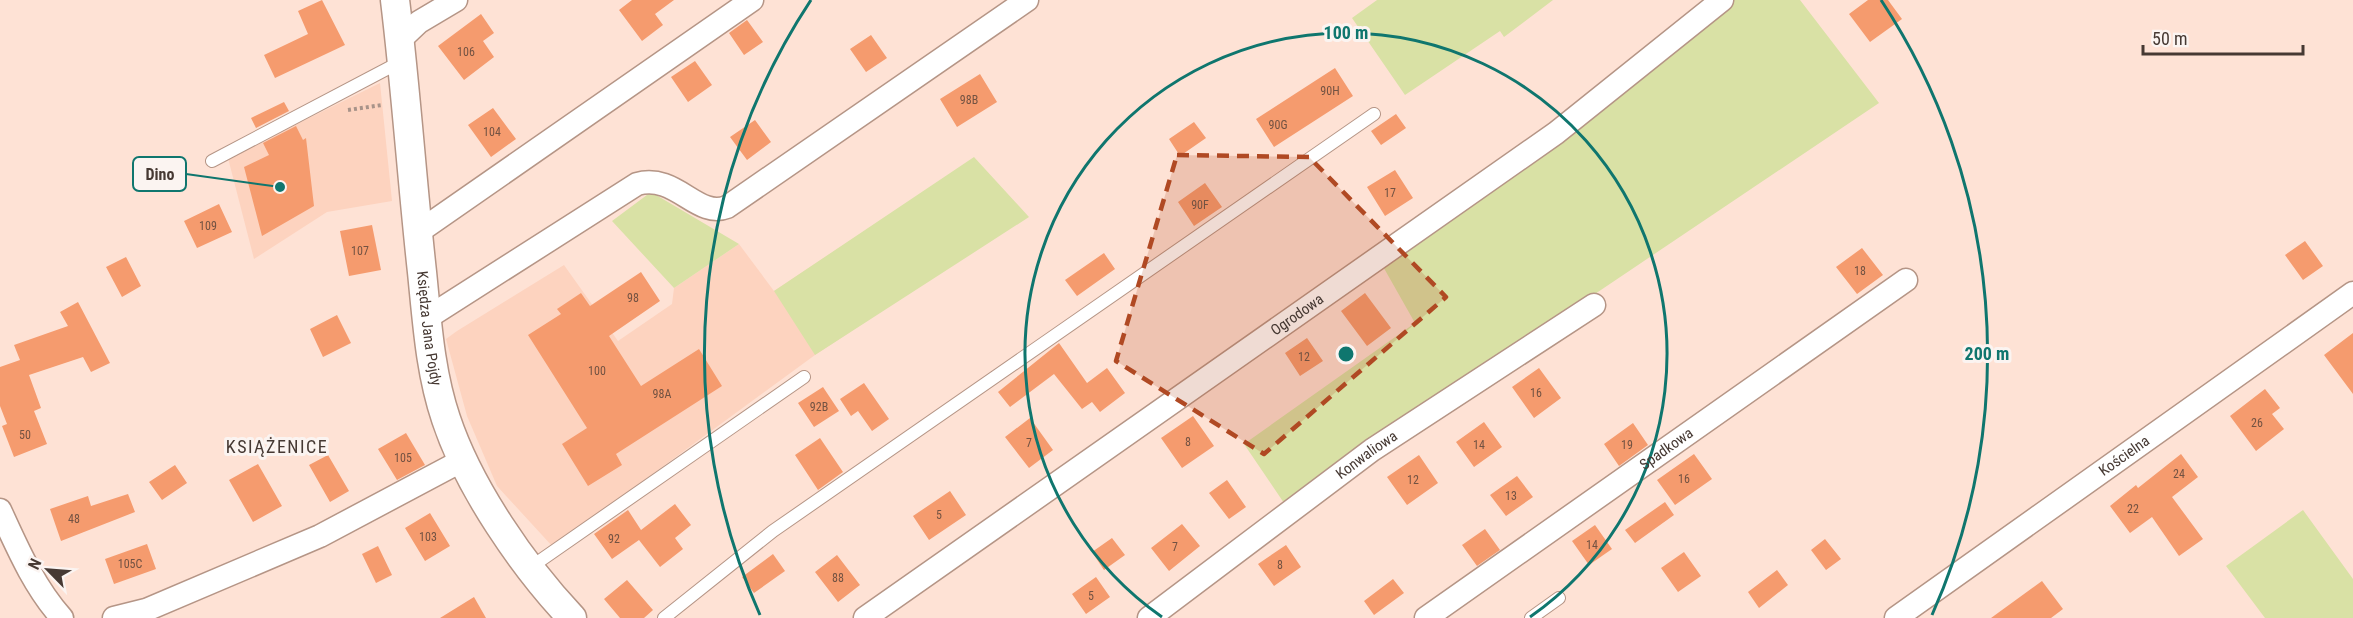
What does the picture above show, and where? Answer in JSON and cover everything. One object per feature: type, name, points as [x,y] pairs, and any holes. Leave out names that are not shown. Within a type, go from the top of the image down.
[{"type":"street","name":"Księdza Jana Pojdy","points":[[395,0],[417,233],[427,318],[441,404],[463,460],[499,520],[531,567],[572,618]]},
{"type":"street","points":[[401,51],[419,22],[456,0]]},
{"type":"street","points":[[417,233],[752,0]]},
{"type":"street","points":[[427,318],[637,184],[650,182],[673,188],[710,209],[727,207],[1027,0]]},
{"type":"street","name":"Ogrodowa","points":[[865,618],[1556,132],[1722,0]]},
{"type":"street","name":"Spadkowa","points":[[1426,618],[1906,280]]},
{"type":"street","name":"Kościelna","points":[[1896,618],[2353,293]]},
{"type":"street","name":"Konwaliowa","points":[[1149,618],[1372,450],[1594,305]]},
{"type":"street","points":[[114,618],[146,610],[320,536],[463,460]]},
{"type":"street","points":[[0,510],[47,602],[62,618]]},
{"type":"lane","points":[[212,161],[401,51]]},
{"type":"lane","points":[[664,618],[773,531],[1374,114]]},
{"type":"lane","points":[[531,567],[804,377]]},
{"type":"lane","points":[[1532,618],[1559,598]]},
{"type":"path","points":[[347,110],[392,104]]},
{"type":"highlighted area","points":[[1177,155],[1309,157],[1446,297],[1264,454],[1116,361]]},
{"type":"shaded area","points":[[380,83],[392,201],[327,212],[254,259],[228,158]]},
{"type":"shaded area","points":[[899,208],[941,272],[815,355],[553,547],[497,486],[467,416],[446,339],[457,331],[564,265],[618,341],[672,304],[674,288],[739,244],[774,291]]},
{"type":"green space","points":[[1377,0],[1553,0],[1504,37],[1500,31],[1405,95],[1352,18]]},
{"type":"green space","points":[[1733,0],[1800,0],[1879,103],[1284,503],[1244,444],[1415,323],[1381,263],[1530,160]]},
{"type":"green space","points":[[974,157],[1029,217],[815,355],[774,291]]},
{"type":"green space","points":[[651,192],[739,244],[674,288],[612,221]]},
{"type":"green space","points":[[2303,510],[2353,579],[2353,618],[2265,618],[2226,566]]},
{"type":"building","points":[[322,0],[345,45],[275,78],[264,55],[308,34],[298,11]]},
{"type":"building","points":[[632,0],[674,0],[655,14],[663,25],[642,41],[619,10]]},
{"type":"building","points":[[1868,0],[1888,0],[1902,19],[1870,42],[1849,14]]},
{"type":"building","points":[[481,14],[494,33],[483,41],[494,57],[464,80],[438,46]]},
{"type":"building","points":[[747,20],[763,42],[744,55],[729,33]]},
{"type":"building","points":[[871,35],[887,58],[866,72],[850,49]]},
{"type":"building","points":[[695,61],[712,85],[688,102],[671,77]]},
{"type":"building","points":[[1335,68],[1353,96],[1274,147],[1256,119]]},
{"type":"building","points":[[980,74],[997,102],[957,127],[940,99]]},
{"type":"building","points":[[284,102],[289,111],[256,128],[251,118]]},
{"type":"building","points":[[493,108],[516,139],[491,157],[468,125]]},
{"type":"building","points":[[1396,114],[1406,128],[1381,145],[1371,131]]},
{"type":"building","points":[[755,120],[771,142],[747,160],[730,137]]},
{"type":"building","points":[[1194,122],[1206,138],[1180,156],[1169,139]]},
{"type":"building","points":[[296,126],[303,140],[306,138],[314,206],[262,236],[244,167],[269,155],[263,143]]},
{"type":"building","points":[[1395,170],[1413,198],[1385,216],[1367,187]]},
{"type":"building","points":[[1205,183],[1222,207],[1194,226],[1178,202]]},
{"type":"building","points":[[219,204],[232,232],[197,248],[184,221]]},
{"type":"building","points":[[372,225],[381,270],[349,276],[340,231]]},
{"type":"building","points":[[2305,241],[2323,266],[2303,280],[2285,255]]},
{"type":"building","points":[[1862,248],[1883,275],[1857,294],[1836,267]]},
{"type":"building","points":[[1104,253],[1115,269],[1077,296],[1065,280]]},
{"type":"building","points":[[126,257],[141,286],[122,297],[106,267]]},
{"type":"building","points":[[641,272],[660,301],[609,336],[641,386],[699,349],[722,386],[616,454],[622,465],[588,486],[562,444],[587,428],[528,335],[561,314],[557,309],[581,293],[590,306]]},
{"type":"building","points":[[1365,293],[1391,328],[1367,346],[1341,311]]},
{"type":"building","points":[[78,302],[110,363],[91,372],[83,357],[29,375],[41,408],[34,411],[47,444],[14,457],[2,426],[7,424],[0,406],[0,367],[20,360],[14,345],[68,326],[60,312]]},
{"type":"building","points":[[337,315],[351,343],[323,357],[310,329]]},
{"type":"building","points":[[2353,333],[2353,394],[2324,355]]},
{"type":"building","points":[[1307,338],[1323,361],[1300,376],[1285,353]]},
{"type":"building","points":[[1059,343],[1087,383],[1107,368],[1125,393],[1100,412],[1092,402],[1082,409],[1054,374],[1010,407],[998,392]]},
{"type":"building","points":[[1539,368],[1561,398],[1534,418],[1512,387]]},
{"type":"building","points":[[864,383],[889,419],[872,431],[858,411],[851,416],[840,399]]},
{"type":"building","points":[[823,387],[839,411],[814,427],[798,403]]},
{"type":"building","points":[[2265,389],[2280,408],[2272,414],[2284,429],[2256,451],[2230,416]]},
{"type":"building","points":[[1193,416],[1214,446],[1182,468],[1161,438]]},
{"type":"building","points":[[1030,418],[1053,450],[1029,468],[1005,437]]},
{"type":"building","points":[[1484,422],[1502,447],[1474,467],[1456,442]]},
{"type":"building","points":[[1633,423],[1648,445],[1619,466],[1604,444]]},
{"type":"building","points":[[406,433],[425,465],[397,480],[378,449]]},
{"type":"building","points":[[820,438],[843,472],[818,490],[795,455]]},
{"type":"building","points":[[1694,454],[1712,479],[1675,505],[1657,480]]},
{"type":"building","points":[[2181,454],[2198,477],[2172,497],[2203,539],[2179,556],[2152,517],[2130,533],[2110,506],[2136,485],[2138,488]]},
{"type":"building","points":[[328,455],[349,491],[330,502],[309,465]]},
{"type":"building","points":[[1419,455],[1438,483],[1407,505],[1387,477]]},
{"type":"building","points":[[258,464],[282,506],[253,522],[229,480]]},
{"type":"building","points":[[175,465],[187,483],[162,500],[149,482]]},
{"type":"building","points":[[1517,476],[1533,497],[1506,516],[1490,495]]},
{"type":"building","points":[[1227,480],[1246,507],[1229,519],[1209,493]]},
{"type":"building","points":[[950,491],[966,515],[929,540],[913,516]]},
{"type":"building","points":[[128,494],[135,512],[61,541],[50,509],[88,496],[91,506]]},
{"type":"building","points":[[1665,502],[1674,515],[1635,543],[1625,530]]},
{"type":"building","points":[[675,504],[691,525],[675,538],[683,549],[660,567],[639,540],[612,559],[594,534],[628,510],[641,530]]},
{"type":"building","points":[[430,513],[450,546],[425,561],[405,528]]},
{"type":"building","points":[[1182,524],[1200,546],[1169,571],[1151,548]]},
{"type":"building","points":[[1595,525],[1612,549],[1589,565],[1572,541]]},
{"type":"building","points":[[1485,529],[1500,550],[1477,566],[1462,545]]},
{"type":"building","points":[[1112,538],[1125,555],[1104,570],[1092,552]]},
{"type":"building","points":[[1825,539],[1841,559],[1826,570],[1811,550]]},
{"type":"building","points":[[147,544],[156,569],[114,584],[105,559]]},
{"type":"building","points":[[1286,545],[1301,567],[1274,586],[1258,564]]},
{"type":"building","points":[[378,546],[392,575],[376,583],[362,554]]},
{"type":"building","points":[[1684,552],[1701,576],[1678,592],[1661,568]]},
{"type":"building","points":[[773,554],[785,571],[754,593],[742,577]]},
{"type":"building","points":[[837,555],[860,585],[838,602],[815,572]]},
{"type":"building","points":[[1777,570],[1788,585],[1759,608],[1748,592]]},
{"type":"building","points":[[1096,577],[1110,597],[1086,614],[1072,594]]},
{"type":"building","points":[[1393,579],[1404,593],[1374,615],[1364,601]]},
{"type":"building","points":[[627,580],[653,610],[644,618],[620,618],[604,599]]},
{"type":"building","points":[[2042,581],[2063,609],[2051,618],[1991,618]]},
{"type":"building","points":[[474,597],[486,618],[440,618]]},
{"type":"place","name":"Dino","points":[[280,187]]},
{"type":"district","name":"KSIĄŻENICE","points":[[277,446]]}]
